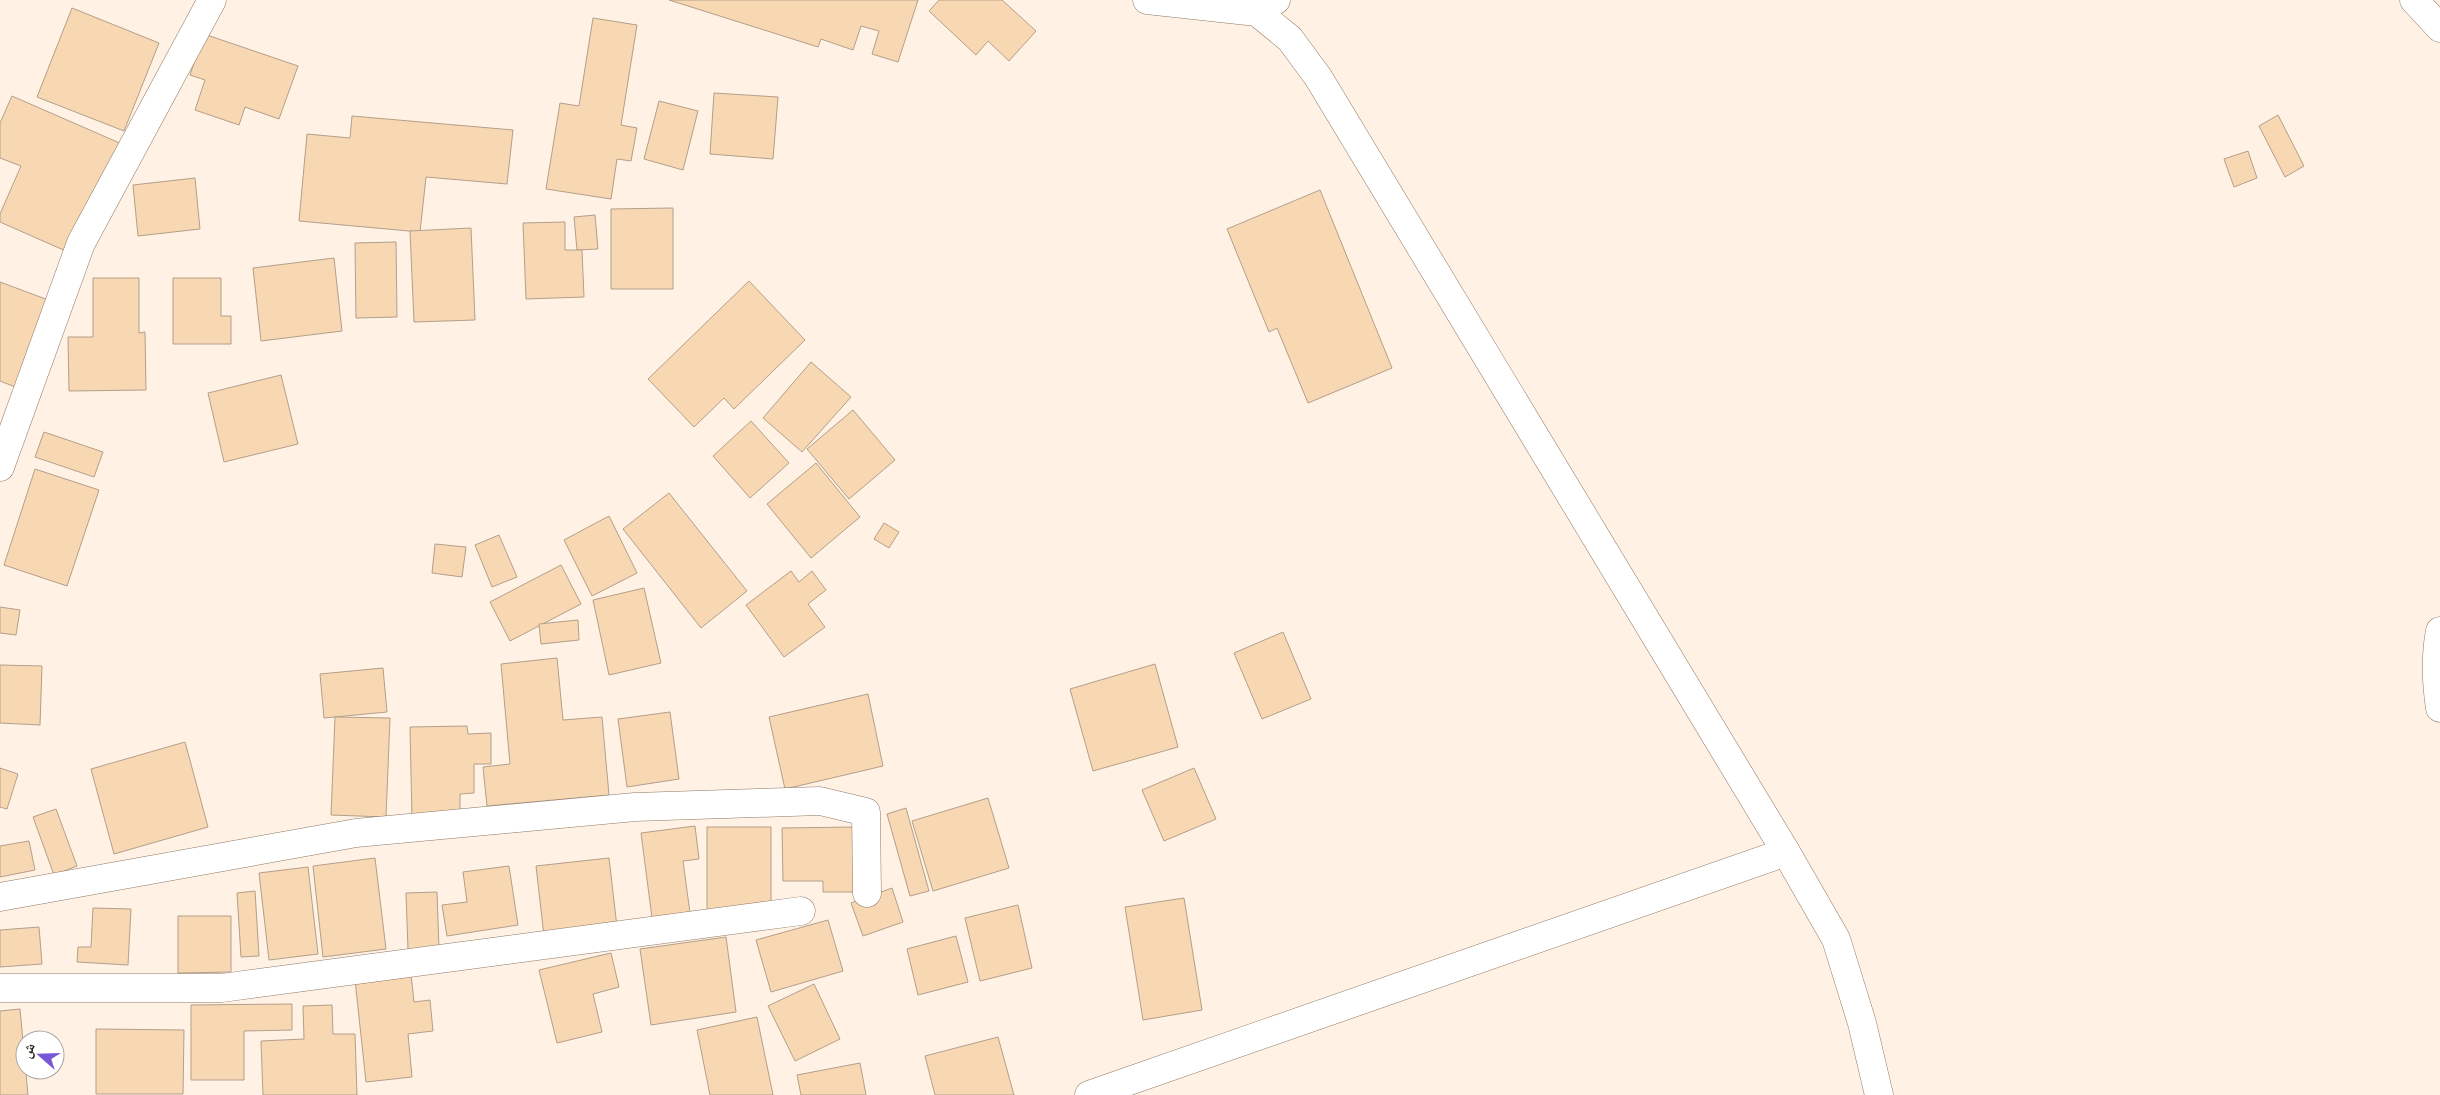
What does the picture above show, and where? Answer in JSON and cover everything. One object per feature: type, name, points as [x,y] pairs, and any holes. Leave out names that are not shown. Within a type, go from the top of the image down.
[{"type":"street","points":[[0,467],[8,420],[81,243],[212,0]]},
{"type":"street","points":[[1147,0],[1266,6],[1318,77],[1786,852],[1836,939],[1862,1023],[1879,1095]]},
{"type":"street","points":[[2414,0],[2440,28]]},
{"type":"street","points":[[2440,631],[2436,648],[2436,683],[2440,708]]},
{"type":"street","points":[[0,897],[356,833],[635,807],[820,801],[866,812],[867,893]]},
{"type":"street","points":[[1089,1095],[1786,852]]},
{"type":"street","points":[[0,988],[222,988],[802,912]]},
{"type":"building","points":[[669,0],[918,0],[898,62],[872,54],[879,31],[861,26],[853,50],[821,39],[818,47]]},
{"type":"building","points":[[939,0],[1002,0],[1036,31],[1009,61],[988,41],[976,55],[929,11]]},
{"type":"building","points":[[72,8],[159,43],[124,131],[37,97]]},
{"type":"building","points":[[593,18],[637,25],[621,125],[637,128],[631,161],[617,159],[611,199],[546,189],[560,103],[579,106]]},
{"type":"building","points":[[204,34],[298,66],[279,119],[245,107],[239,125],[195,110],[205,80],[190,75]]},
{"type":"building","points":[[714,93],[778,97],[773,159],[710,154]]},
{"type":"building","points":[[12,96],[131,148],[68,252],[0,222],[0,214],[21,166],[0,158],[0,123]]},
{"type":"building","points":[[659,101],[698,111],[683,170],[644,159]]},
{"type":"building","points":[[2278,115],[2304,166],[2285,177],[2259,126]]},
{"type":"building","points":[[352,116],[513,130],[507,184],[426,177],[420,232],[299,221],[307,134],[350,138]]},
{"type":"building","points":[[2248,151],[2257,178],[2234,187],[2224,159]]},
{"type":"building","points":[[195,178],[200,229],[138,236],[133,185]]},
{"type":"building","points":[[1320,190],[1392,368],[1308,403],[1277,328],[1269,332],[1227,229]]},
{"type":"building","points":[[673,208],[673,289],[611,289],[611,209]]},
{"type":"building","points":[[595,215],[598,249],[577,250],[574,217]]},
{"type":"building","points":[[565,222],[565,250],[582,250],[584,297],[526,299],[523,223]]},
{"type":"building","points":[[471,228],[475,320],[414,322],[410,231]]},
{"type":"building","points":[[396,242],[397,317],[356,318],[355,243]]},
{"type":"building","points":[[334,258],[342,331],[261,341],[253,268]]},
{"type":"building","points":[[93,278],[139,278],[139,333],[145,332],[146,390],[69,391],[68,337],[93,337]]},
{"type":"building","points":[[173,278],[221,278],[221,316],[231,316],[231,344],[173,344]]},
{"type":"building","points":[[749,281],[805,340],[734,409],[724,398],[694,427],[648,379]]},
{"type":"building","points":[[0,282],[51,301],[18,388],[0,381]]},
{"type":"building","points":[[811,362],[851,397],[802,452],[763,418]]},
{"type":"building","points":[[281,375],[298,444],[224,462],[208,393]]},
{"type":"building","points":[[853,410],[895,460],[849,499],[807,449]]},
{"type":"building","points":[[751,421],[789,463],[750,498],[713,456]]},
{"type":"building","points":[[44,432],[103,452],[94,477],[35,457]]},
{"type":"building","points":[[816,463],[860,517],[811,558],[767,504]]},
{"type":"building","points":[[35,469],[99,490],[67,586],[4,565]]},
{"type":"building","points":[[669,493],[747,591],[701,628],[623,529]]},
{"type":"building","points":[[609,516],[637,573],[592,596],[564,540]]},
{"type":"building","points":[[884,523],[899,532],[889,548],[874,539]]},
{"type":"building","points":[[499,535],[517,577],[492,587],[475,545]]},
{"type":"building","points":[[435,544],[466,547],[462,577],[432,573]]},
{"type":"building","points":[[561,565],[581,604],[510,641],[490,602]]},
{"type":"building","points":[[791,571],[799,582],[812,571],[826,590],[808,604],[825,627],[784,657],[746,605]]},
{"type":"building","points":[[644,588],[661,663],[609,675],[593,600]]},
{"type":"building","points":[[0,607],[20,610],[16,635],[0,633]]},
{"type":"building","points":[[578,620],[579,640],[541,644],[539,624]]},
{"type":"building","points":[[1283,632],[1311,699],[1262,719],[1234,653]]},
{"type":"building","points":[[557,658],[563,720],[602,717],[609,795],[487,806],[483,767],[510,764],[501,664]]},
{"type":"building","points":[[1155,664],[1178,747],[1093,771],[1070,689]]},
{"type":"building","points":[[0,665],[42,666],[40,725],[0,723]]},
{"type":"building","points":[[383,668],[387,712],[324,718],[320,674]]},
{"type":"building","points":[[868,694],[883,766],[785,789],[769,717]]},
{"type":"building","points":[[670,712],[679,779],[627,787],[618,719]]},
{"type":"building","points":[[335,717],[390,718],[386,817],[331,815]]},
{"type":"building","points":[[467,726],[468,734],[491,733],[491,764],[474,764],[474,793],[460,794],[460,818],[412,819],[410,727]]},
{"type":"building","points":[[185,742],[208,827],[114,854],[91,769]]},
{"type":"building","points":[[0,768],[18,774],[7,809],[0,807]]},
{"type":"building","points":[[1194,768],[1216,819],[1164,841],[1142,790]]},
{"type":"building","points":[[988,798],[1009,868],[933,891],[912,821]]},
{"type":"building","points":[[906,808],[929,891],[910,896],[887,814]]},
{"type":"building","points":[[56,809],[77,866],[54,875],[33,817]]},
{"type":"building","points":[[695,826],[699,859],[683,861],[690,913],[652,918],[641,833]]},
{"type":"building","points":[[707,827],[771,827],[771,913],[707,913]]},
{"type":"building","points":[[853,827],[854,892],[823,892],[823,881],[783,881],[782,828]]},
{"type":"building","points":[[29,841],[35,870],[0,877],[0,846]]},
{"type":"building","points":[[375,858],[386,949],[323,957],[313,866]]},
{"type":"building","points":[[609,858],[617,927],[544,936],[536,866]]},
{"type":"building","points":[[509,866],[518,925],[447,936],[442,905],[467,902],[463,872]]},
{"type":"building","points":[[308,867],[318,954],[269,960],[259,873]]},
{"type":"building","points":[[892,888],[903,922],[863,936],[851,903]]},
{"type":"building","points":[[255,891],[259,956],[241,957],[237,893]]},
{"type":"building","points":[[437,892],[439,949],[408,950],[406,893]]},
{"type":"building","points":[[1184,898],[1202,1010],[1143,1020],[1125,907]]},
{"type":"building","points":[[1018,905],[1032,968],[980,981],[965,918]]},
{"type":"building","points":[[93,908],[131,909],[128,965],[77,962],[78,947],[91,947]]},
{"type":"building","points":[[178,916],[231,916],[231,972],[178,973]]},
{"type":"building","points":[[828,920],[843,971],[771,992],[756,940]]},
{"type":"building","points":[[39,927],[42,964],[0,967],[0,930]]},
{"type":"building","points":[[956,936],[968,982],[918,995],[907,949]]},
{"type":"building","points":[[726,937],[736,1012],[651,1025],[640,949]]},
{"type":"building","points":[[611,953],[619,987],[593,994],[602,1032],[557,1043],[539,970]]},
{"type":"building","points":[[411,974],[414,1002],[430,1000],[433,1031],[408,1034],[412,1077],[366,1082],[355,980]]},
{"type":"building","points":[[814,984],[840,1039],[795,1061],[768,1006]]},
{"type":"building","points":[[292,1004],[292,1030],[244,1031],[244,1080],[191,1080],[191,1005]]},
{"type":"building","points":[[332,1005],[333,1034],[355,1034],[357,1095],[263,1095],[261,1041],[304,1039],[303,1006]]},
{"type":"building","points":[[20,1009],[22,1030],[15,1030],[15,1080],[27,1080],[28,1095],[0,1095],[0,1011]]},
{"type":"building","points":[[757,1017],[773,1095],[710,1095],[697,1030]]},
{"type":"building","points":[[96,1029],[184,1030],[183,1094],[96,1094]]},
{"type":"building","points":[[998,1037],[1014,1095],[935,1095],[925,1056]]},
{"type":"building","points":[[860,1063],[866,1095],[801,1095],[797,1075]]}]
